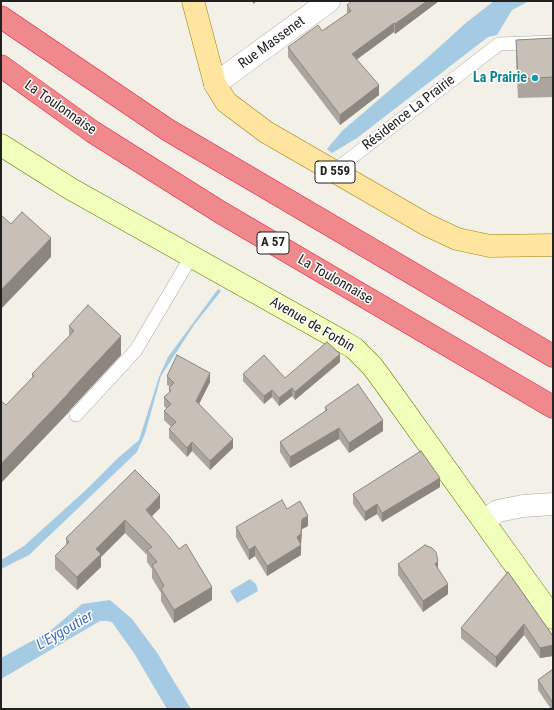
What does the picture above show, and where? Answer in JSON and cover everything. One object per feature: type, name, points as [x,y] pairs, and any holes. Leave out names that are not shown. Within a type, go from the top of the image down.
[{"type":"highway","points":[[1,17],[168,130],[553,356]]},
{"type":"highway","name":"La Toulonnaise","points":[[1,66],[93,132],[220,212],[553,407]]},
{"type":"main road","name":"D 559","points":[[193,1],[215,84],[226,102],[266,132],[427,225],[457,239],[490,246],[553,245]]},
{"type":"street","name":"Rue Massenet","points":[[215,84],[329,1]]},
{"type":"street","name":"Avenue de Forbin","points":[[1,146],[71,189],[344,342],[363,356],[381,378],[553,618]]},
{"type":"street","points":[[484,521],[498,511],[523,506],[553,504]]},
{"type":"lane","name":"Résidence La Prairie","points":[[334,171],[499,44],[553,42]]},
{"type":"lane","points":[[76,415],[136,350],[191,256]]},
{"type":"water","points":[[494,1],[529,1],[512,10],[497,35],[488,37],[357,138],[332,153],[327,149],[342,131],[467,22]]},
{"type":"water","points":[[218,289],[221,291],[194,325],[161,376],[145,434],[137,452],[29,555],[1,569],[1,560],[24,546],[139,440],[159,377],[168,357]]},
{"type":"water","points":[[250,579],[256,584],[258,591],[237,603],[230,591]]},
{"type":"water","name":"L'Eygoutier","points":[[110,600],[132,619],[158,654],[191,709],[167,709],[134,653],[112,622],[107,621],[100,621],[1,679],[1,658],[50,631],[82,604]]},
{"type":"building","points":[[352,1],[427,1],[352,54],[379,85],[340,115],[288,47],[318,25],[322,31],[351,11],[347,5]]},
{"type":"building","points":[[553,38],[553,77],[518,79],[516,40]]},
{"type":"building","points":[[22,212],[51,238],[1,290],[1,215],[11,224]]},
{"type":"building","points":[[88,305],[121,336],[1,464],[1,401],[6,405],[34,376],[32,374],[74,331],[69,326]]},
{"type":"building","points":[[327,342],[340,354],[295,392],[292,388],[279,398],[272,390],[264,396],[243,374],[264,355],[285,378]]},
{"type":"building","points":[[177,355],[210,373],[196,401],[233,439],[210,461],[192,442],[187,448],[169,429],[176,422],[164,411],[171,404],[164,397],[171,391],[169,388],[174,383],[167,376]]},
{"type":"building","points":[[358,384],[383,420],[349,443],[339,428],[290,457],[280,442],[327,410],[325,407]]},
{"type":"building","points":[[421,451],[440,478],[382,513],[377,504],[365,512],[353,494]]},
{"type":"building","points":[[135,470],[160,495],[146,510],[179,549],[186,544],[212,587],[174,610],[161,589],[164,586],[152,565],[157,562],[147,550],[152,547],[125,520],[96,549],[101,554],[77,577],[55,556],[69,542],[66,538]]},
{"type":"building","points":[[282,500],[287,509],[300,501],[308,516],[302,519],[301,534],[297,537],[301,545],[267,566],[255,546],[249,550],[236,527]]},
{"type":"building","points":[[425,545],[432,548],[436,552],[438,561],[435,564],[448,584],[423,601],[398,564]]},
{"type":"building","points":[[508,572],[553,636],[553,645],[540,648],[524,624],[496,657],[461,628]]},
{"type":"building","points":[[553,669],[553,703],[538,680]]},
{"type":"place","name":"La Prairie","points":[[535,78]]}]
